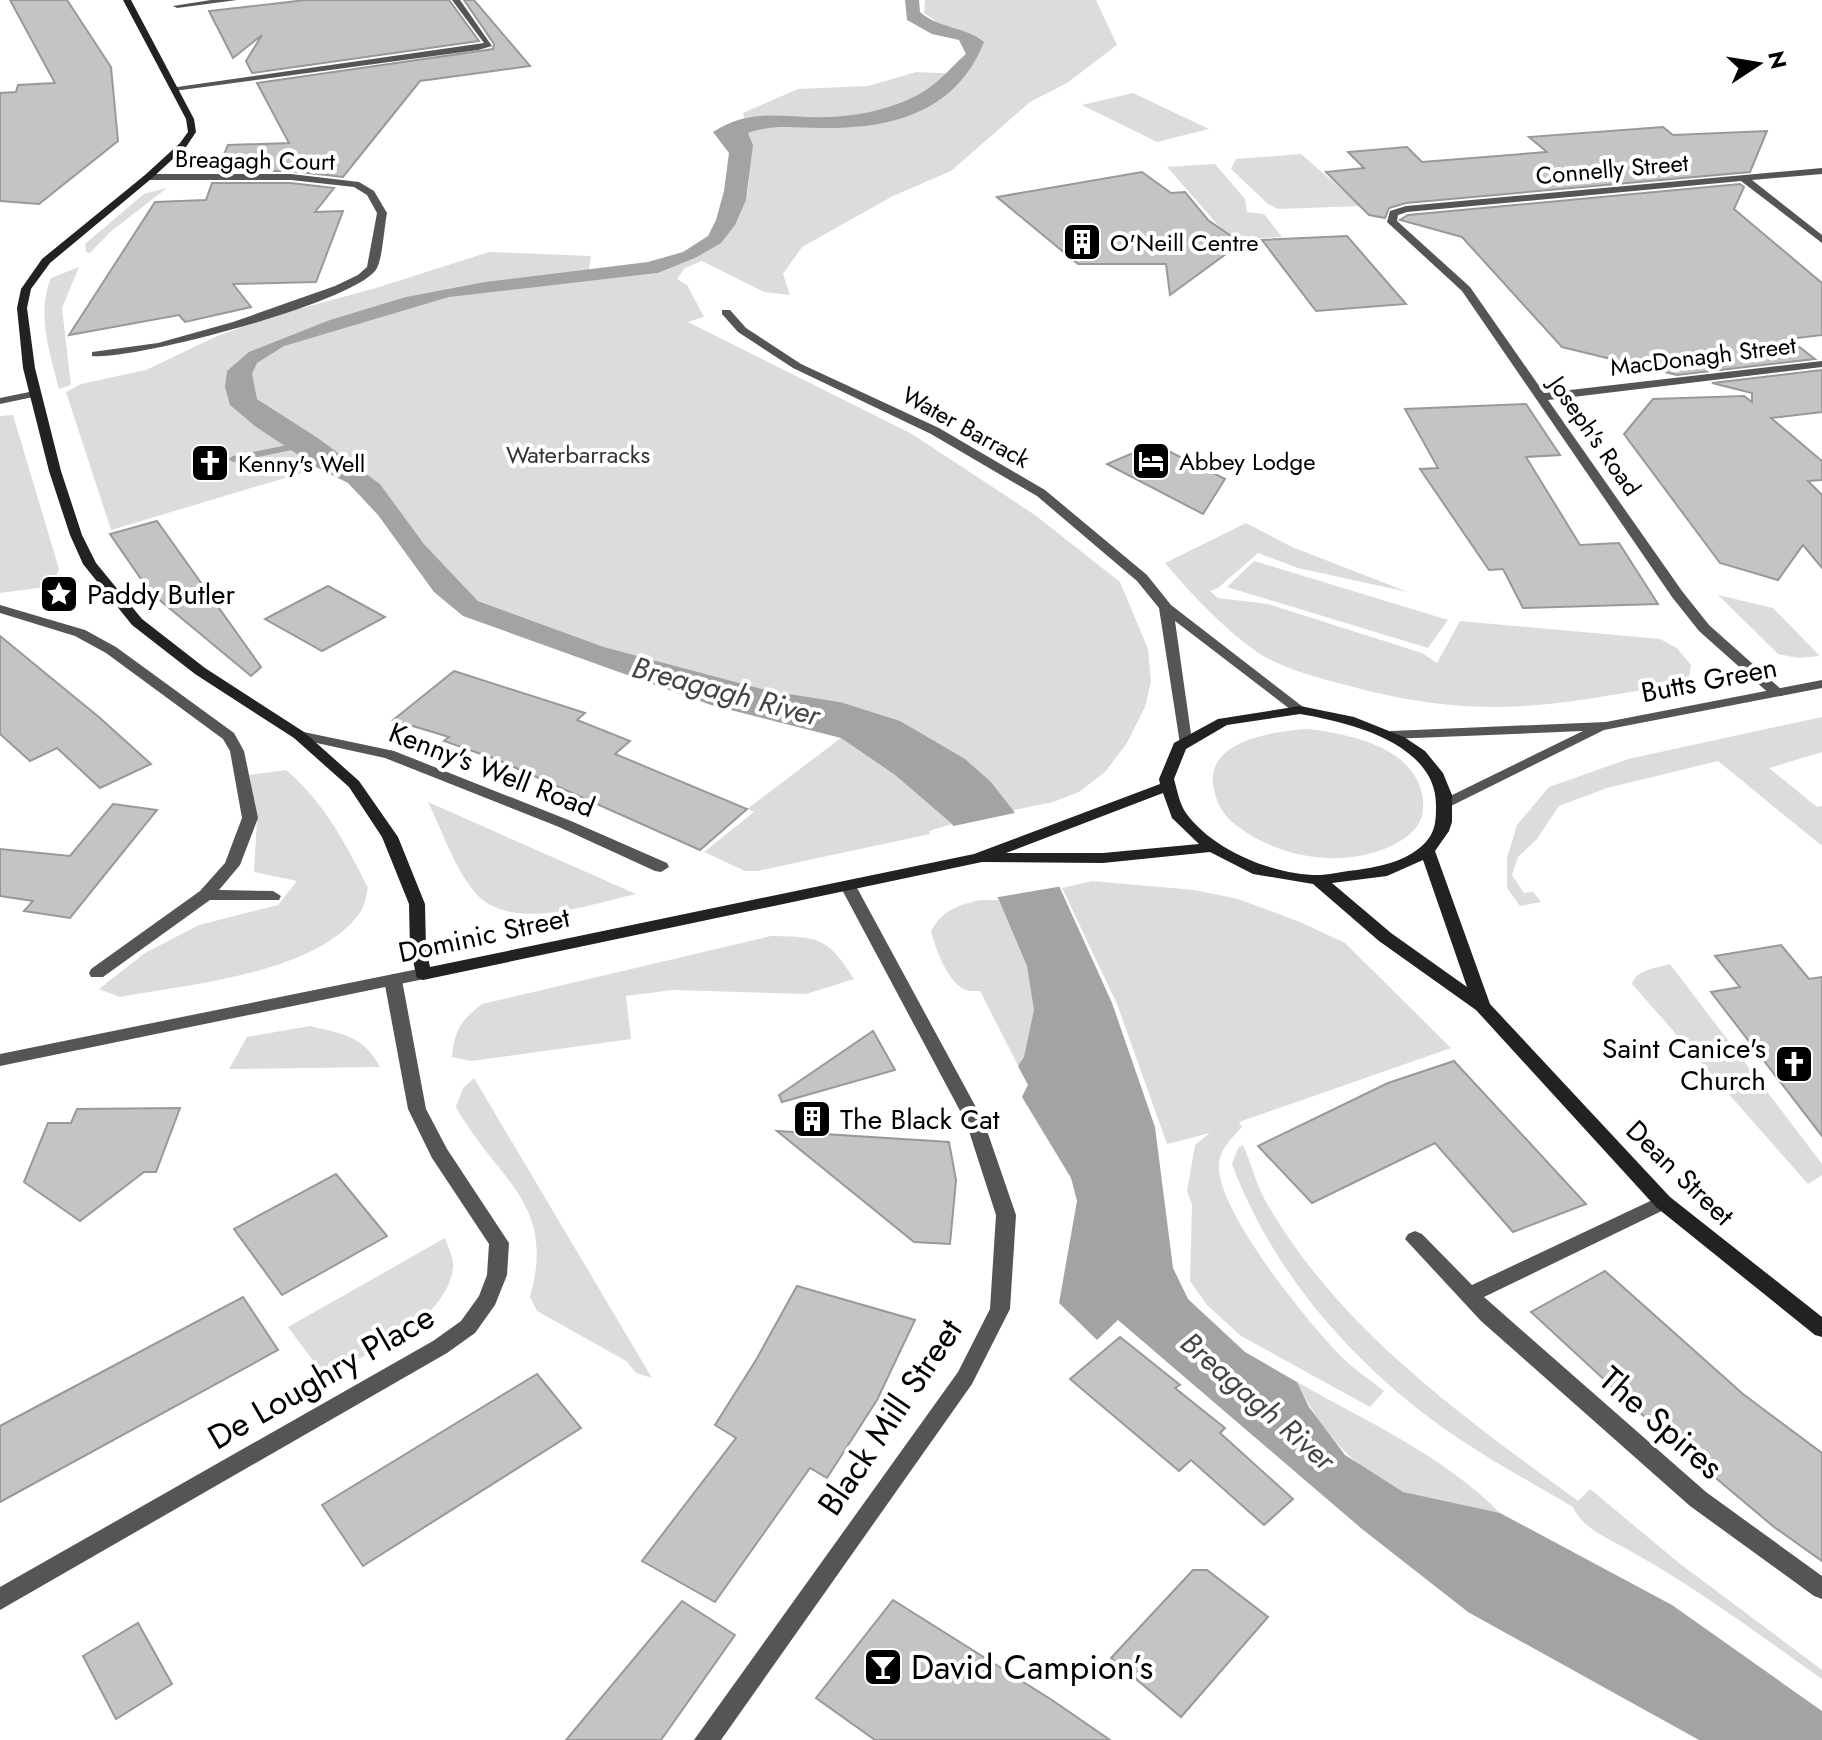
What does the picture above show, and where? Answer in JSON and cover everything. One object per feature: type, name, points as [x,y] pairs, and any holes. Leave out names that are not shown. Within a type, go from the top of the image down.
[{"type":"main road","points":[[127,0],[174,88]]},
{"type":"main road","name":"Kenny's Well Road","points":[[174,88],[190,119],[192,132],[183,145],[46,261],[26,289],[22,308],[34,394],[76,535],[90,564],[112,594],[137,622],[200,671],[299,735],[354,784],[390,837],[417,904],[418,948],[423,974]]},
{"type":"main road","points":[[1300,710],[1343,717],[1391,735],[1419,755],[1439,778],[1447,803],[1443,828],[1427,850],[1399,867],[1362,878],[1319,881],[1279,876],[1241,864],[1208,848],[1186,829],[1171,809],[1165,787],[1168,762],[1185,741],[1215,722],[1228,718],[1255,711],[1300,710]]},
{"type":"main road","name":"Dominic Street","points":[[423,974],[978,858],[1165,787]]},
{"type":"main road","name":"Dominic Street","points":[[978,858],[1079,859],[1208,848]]},
{"type":"main road","name":"Dean Street","points":[[1427,850],[1482,1006]]},
{"type":"main road","name":"Dean Street","points":[[1319,881],[1385,937],[1482,1006],[1663,1202],[1822,1329]]},
{"type":"street","points":[[183,17],[176,4],[233,0]]},
{"type":"street","points":[[174,88],[478,48],[489,44],[456,0]]},
{"type":"street","name":"Connelly Street","points":[[1406,209],[1822,171]]},
{"type":"street","name":"Breagagh Court","points":[[96,354],[161,346],[339,290],[368,276],[382,213],[371,193],[356,184],[329,179],[148,177]]},
{"type":"street","points":[[1742,177],[1822,240]]},
{"type":"street","name":"Joseph's Road","points":[[1406,209],[1393,213],[1392,222],[1458,279],[1677,594],[1704,628],[1777,693]]},
{"type":"street","name":"Water Barrack","points":[[726,312],[742,330],[797,366],[935,431],[1041,493],[1142,578],[1166,608],[1300,710]]},
{"type":"street","name":"MacDonagh Street","points":[[1542,397],[1822,364]]},
{"type":"street","points":[[0,401],[34,394]]},
{"type":"street","points":[[1166,608],[1185,741]]},
{"type":"street","points":[[0,609],[80,633],[101,644],[229,736],[237,751],[250,818],[232,865],[206,895],[97,973]]},
{"type":"street","name":"Butts Green","points":[[1391,735],[1606,726],[1822,684]]},
{"type":"street","name":"Butts Green","points":[[1447,803],[1606,726]]},
{"type":"street","name":"Kenny's Well Road","points":[[299,735],[389,754],[565,824],[661,867]]},
{"type":"street","name":"Black Mill Street","points":[[706,1740],[965,1378],[1000,1309],[1006,1215],[975,1122],[848,886]]},
{"type":"street","points":[[206,895],[273,896]]},
{"type":"street","name":"Dominic Street","points":[[0,1060],[423,974]]},
{"type":"street","name":"De Loughry Place","points":[[0,1599],[440,1347],[468,1327],[488,1299],[497,1275],[499,1243],[439,1153],[417,1109],[393,980]]},
{"type":"street","points":[[1468,1296],[1663,1202]]},
{"type":"street","name":"The Spires","points":[[1415,1239],[1468,1296],[1698,1499],[1822,1589]]},
{"type":"green space","name":"Waterbarracks","points":[[925,0],[1096,0],[1117,45],[1067,83],[1030,102],[951,171],[893,196],[802,247],[783,274],[790,295],[764,292],[702,261],[685,268],[677,279],[687,285],[704,317],[688,322],[912,434],[1035,515],[1120,582],[1148,649],[1151,681],[1145,707],[1127,743],[1105,772],[1079,792],[1053,802],[1013,810],[991,782],[840,702],[770,691],[604,647],[478,601],[424,544],[380,484],[318,438],[257,399],[256,427],[318,468],[111,530],[66,392],[81,384],[146,370],[215,337],[269,317],[376,288],[489,252],[591,256],[587,281],[658,273],[695,258],[746,200],[749,156],[743,113],[798,89],[868,86],[916,72],[962,74],[982,43],[947,29],[924,13]]},
{"type":"green space","points":[[1133,93],[1209,129],[1157,142],[1082,105]]},
{"type":"green space","points":[[1301,154],[1361,206],[1278,209],[1268,204],[1231,169],[1236,159]]},
{"type":"green space","points":[[1215,164],[1245,199],[1247,212],[1264,214],[1282,237],[1231,240],[1167,167]]},
{"type":"green space","points":[[167,188],[110,232],[90,253],[86,252],[85,244],[144,194]]},
{"type":"green space","points":[[79,267],[62,308],[71,385],[59,389],[46,333],[47,291],[51,278]]},
{"type":"green space","points":[[13,415],[59,569],[53,586],[0,593],[0,416]]},
{"type":"green space","points":[[1246,523],[1292,547],[1408,592],[1298,568],[1258,553],[1218,588],[1210,591],[1218,598],[1268,604],[1422,653],[1437,663],[1460,621],[1660,639],[1677,648],[1691,665],[1689,677],[1648,689],[1505,707],[1411,700],[1298,671],[1266,658],[1244,643],[1208,610],[1165,563]]},
{"type":"green space","points":[[1254,561],[1448,620],[1428,648],[1227,587]]},
{"type":"green space","points":[[1718,595],[1773,608],[1820,656],[1798,658],[1778,654]]},
{"type":"green space","points":[[1822,717],[1822,752],[1769,768],[1817,807],[1822,806],[1822,846],[1718,761],[1607,788],[1559,806],[1537,839],[1518,857],[1512,875],[1524,893],[1533,892],[1541,902],[1520,906],[1507,888],[1507,858],[1517,825],[1549,787],[1628,759]]},
{"type":"green space","points":[[1308,729],[1376,745],[1406,764],[1416,778],[1423,798],[1422,816],[1414,831],[1395,844],[1371,853],[1329,858],[1287,851],[1248,833],[1231,821],[1219,804],[1213,784],[1214,769],[1221,757],[1247,740]]},
{"type":"green space","points":[[841,738],[895,775],[952,824],[929,831],[930,834],[757,871],[745,871],[704,852],[754,812],[747,809]]},
{"type":"green space","points":[[286,770],[323,810],[351,856],[368,888],[361,911],[341,932],[315,949],[251,973],[120,997],[99,989],[145,953],[199,925],[278,905],[297,881],[254,872],[257,819],[249,775]]},
{"type":"green space","points":[[428,802],[636,894],[550,913],[506,911],[488,904],[473,890],[460,870]]},
{"type":"green space","points":[[1092,881],[1194,890],[1238,899],[1300,922],[1345,943],[1451,1048],[1239,1122],[1242,1127],[1226,1146],[1219,1162],[1223,1187],[1233,1211],[1266,1264],[1337,1352],[1384,1391],[1370,1407],[1241,1336],[1207,1305],[1190,1281],[1192,1205],[1187,1191],[1195,1145],[1210,1133],[1167,1144],[1117,1004],[1062,888]]},
{"type":"green space","points":[[981,900],[999,900],[1081,1027],[1022,1097],[1028,1085],[980,991],[964,989],[951,977],[931,932],[940,919],[952,910]]},
{"type":"green space","points":[[771,936],[801,937],[821,942],[837,955],[854,979],[806,994],[673,990],[626,996],[631,1039],[471,1061],[452,1057],[460,1027],[482,1004]]},
{"type":"green space","points":[[1670,964],[1822,1164],[1822,1175],[1808,1184],[1632,984],[1643,972]]},
{"type":"green space","points":[[310,1026],[342,1034],[360,1043],[380,1067],[229,1069],[247,1037]]},
{"type":"green space","points":[[474,1078],[652,1378],[636,1373],[626,1361],[537,1311],[530,1297],[536,1265],[536,1238],[529,1215],[518,1194],[456,1107],[463,1088]]},
{"type":"green space","points":[[1243,1145],[1262,1195],[1296,1248],[1329,1290],[1406,1367],[1448,1403],[1578,1501],[1590,1489],[1679,1563],[1822,1670],[1822,1679],[1701,1594],[1595,1531],[1573,1507],[1452,1434],[1383,1379],[1321,1316],[1270,1243],[1232,1164],[1238,1148]]},
{"type":"green space","points":[[445,1238],[453,1268],[447,1287],[436,1304],[421,1320],[383,1346],[325,1377],[288,1327]]},
{"type":"green space","points":[[1297,1382],[1429,1457],[1500,1513],[1425,1499],[1385,1483],[1340,1446],[1316,1416]]},
{"type":"water","name":"Breagagh River","points":[[905,0],[919,0],[920,12],[927,18],[969,33],[984,42],[958,84],[941,99],[900,119],[853,127],[778,127],[748,133],[753,145],[746,200],[735,225],[721,243],[658,273],[449,297],[284,346],[257,363],[252,374],[257,399],[318,438],[380,484],[424,544],[478,601],[604,647],[770,691],[840,702],[900,721],[965,759],[991,782],[1013,810],[1060,888],[1112,1003],[1155,1127],[1173,1268],[1188,1299],[1245,1352],[1297,1382],[1309,1407],[1345,1455],[1403,1492],[1500,1513],[1672,1605],[1822,1711],[1822,1740],[1699,1740],[1468,1612],[1362,1529],[1118,1320],[1097,1340],[1059,1303],[1077,1201],[1071,1178],[1022,1097],[1028,1085],[1018,1066],[1024,1057],[1034,1010],[1027,966],[999,900],[952,824],[895,775],[841,738],[711,705],[463,616],[434,592],[378,515],[348,483],[318,468],[256,427],[230,405],[225,387],[227,371],[249,352],[330,320],[406,297],[485,282],[648,262],[683,252],[708,236],[724,191],[729,153],[713,132],[727,124],[755,116],[841,116],[894,105],[929,88],[966,54],[959,40],[932,34],[907,20]]},
{"type":"pier","points":[[1019,812],[1063,886],[993,898],[949,827]]},
{"type":"building","points":[[10,0],[67,0],[111,67],[118,141],[39,204],[0,201],[0,93],[16,92],[18,85],[55,83]]},
{"type":"building","points":[[306,0],[449,0],[479,41],[252,73],[246,61],[262,35],[233,58],[209,11]]},
{"type":"building","points":[[464,0],[474,0],[530,66],[420,81],[343,177],[291,171],[217,171],[228,145],[289,143],[257,83],[493,49],[494,44]]},
{"type":"building","points":[[1663,127],[1673,135],[1767,131],[1750,172],[1406,203],[1389,208],[1385,218],[1369,215],[1326,172],[1364,168],[1348,152],[1407,147],[1422,162],[1547,152],[1529,137]]},
{"type":"building","points":[[1142,172],[1171,193],[1185,192],[1208,220],[1241,243],[1170,295],[1166,264],[1078,264],[997,197]]},
{"type":"building","points":[[212,183],[291,183],[334,188],[315,212],[343,211],[316,282],[233,284],[251,307],[185,322],[179,315],[69,335],[155,202],[206,200]]},
{"type":"building","points":[[1740,184],[1744,187],[1734,209],[1822,283],[1822,335],[1789,339],[1815,359],[1677,375],[1562,347],[1462,237],[1400,220],[1408,215]]},
{"type":"building","points":[[1347,236],[1406,304],[1316,311],[1262,240]]},
{"type":"building","points":[[1822,370],[1822,412],[1771,418],[1822,461],[1822,480],[1808,481],[1822,495],[1822,568],[1803,545],[1778,580],[1720,563],[1624,434],[1653,399],[1744,396],[1752,402],[1752,393],[1712,383]]},
{"type":"building","points":[[1526,404],[1560,455],[1526,457],[1580,545],[1619,543],[1658,604],[1523,608],[1503,569],[1489,570],[1420,469],[1438,468],[1405,409]]},
{"type":"building","name":"Abbey Lodge","points":[[1154,444],[1225,479],[1203,514],[1107,464]]},
{"type":"building","points":[[157,521],[261,667],[251,676],[150,592],[110,534]]},
{"type":"building","points":[[328,586],[385,617],[322,651],[265,619]]},
{"type":"building","points":[[0,636],[151,764],[100,788],[57,748],[30,761],[0,734]]},
{"type":"building","points":[[454,671],[585,713],[577,720],[630,741],[615,754],[747,809],[700,850],[498,760],[444,741],[449,737],[393,720]]},
{"type":"building","points":[[113,804],[157,810],[70,918],[24,911],[33,901],[0,896],[0,849],[70,856]]},
{"type":"building","name":"Saint Canice's Church","points":[[1781,945],[1809,979],[1822,977],[1822,1136],[1711,992],[1740,987],[1715,956]]},
{"type":"building","points":[[873,1031],[895,1070],[782,1102],[779,1095]]},
{"type":"building","points":[[1454,1061],[1586,1204],[1513,1232],[1435,1143],[1312,1203],[1258,1146],[1388,1083]]},
{"type":"building","points":[[180,1108],[156,1172],[144,1172],[80,1221],[24,1182],[48,1123],[71,1123],[77,1109]]},
{"type":"building","points":[[777,1131],[949,1142],[956,1180],[950,1244],[914,1242]]},
{"type":"building","points":[[336,1174],[387,1236],[282,1295],[234,1229]]},
{"type":"building","points":[[1605,1271],[1743,1394],[1822,1453],[1822,1561],[1774,1527],[1661,1432],[1531,1312]]},
{"type":"building","points":[[797,1286],[915,1320],[877,1400],[827,1478],[810,1468],[715,1602],[642,1561],[736,1438],[715,1425]]},
{"type":"building","points":[[243,1297],[278,1350],[0,1502],[0,1426]]},
{"type":"building","points":[[1120,1337],[1180,1385],[1175,1388],[1225,1428],[1220,1433],[1293,1499],[1264,1525],[1191,1460],[1179,1471],[1070,1379]]},
{"type":"building","points":[[537,1374],[581,1428],[363,1566],[322,1505]]},
{"type":"building","points":[[1193,1570],[1207,1570],[1268,1617],[1181,1717],[1111,1658]]},
{"type":"building","points":[[893,1600],[1110,1740],[875,1740],[816,1698]]},
{"type":"building","points":[[682,1601],[735,1635],[661,1740],[566,1740]]},
{"type":"building","points":[[138,1623],[172,1684],[116,1719],[83,1656]]},
{"type":"waterway","points":[[233,459],[307,444]]},
{"type":"place","name":"O'Neill Centre","points":[[1082,242]]},
{"type":"place","name":"Abbey Lodge","points":[[1151,461]]},
{"type":"place","name":"Kenny's Well","points":[[210,463]]},
{"type":"place","name":"Paddy Butler","points":[[59,594]]},
{"type":"place","name":"Saint Canice's Church","points":[[1794,1064]]},
{"type":"place","name":"The Black Cat","points":[[812,1119]]},
{"type":"place","name":"David Campion’s","points":[[883,1667]]}]
